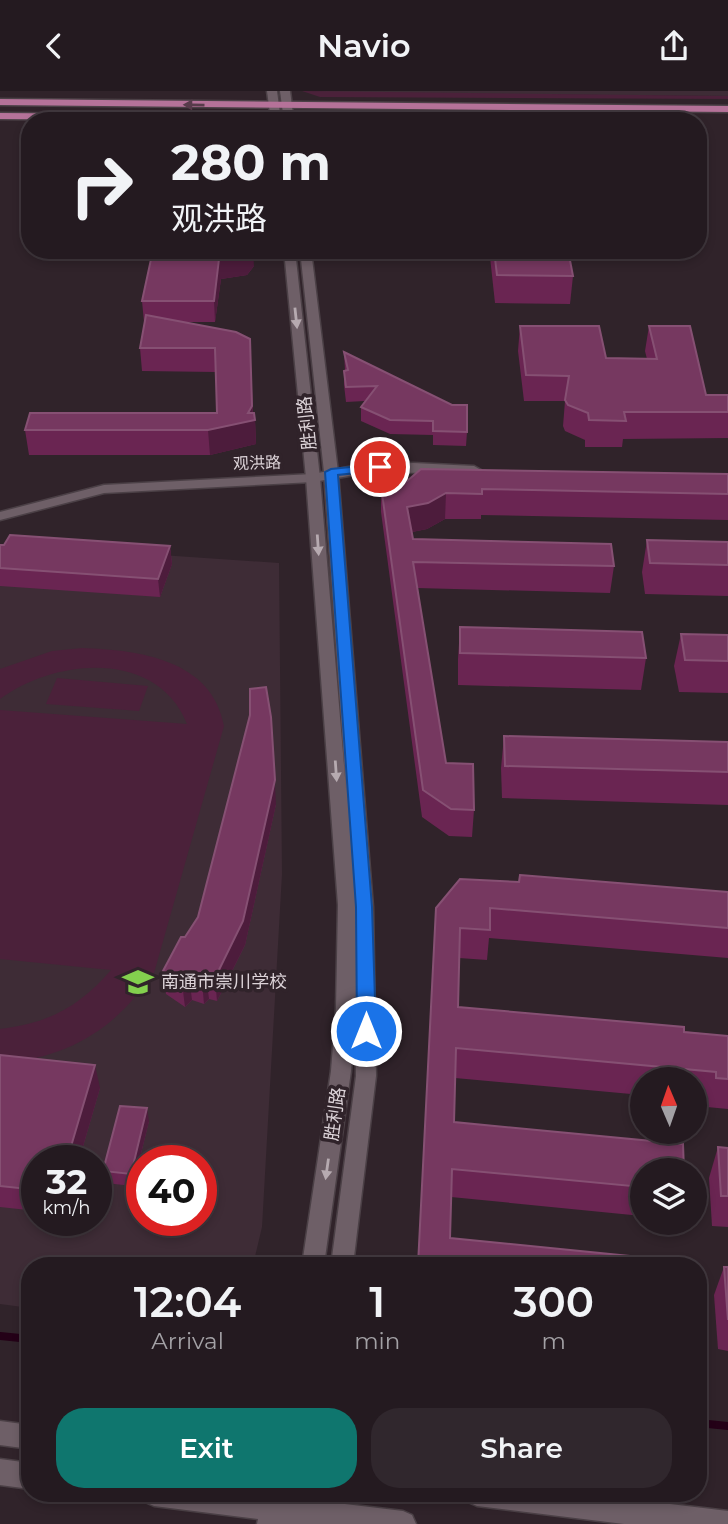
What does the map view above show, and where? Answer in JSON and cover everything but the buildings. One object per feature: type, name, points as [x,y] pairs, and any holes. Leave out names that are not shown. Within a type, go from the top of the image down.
[{"type":"main road","points":[[0,102],[728,109]]},
{"type":"main road","points":[[0,116],[21,116]]},
{"type":"street","points":[[272,91],[274,112]]},
{"type":"street","points":[[285,91],[288,112]]},
{"type":"street","name":"胜利路","points":[[290,259],[313,478],[347,905],[346,1008],[341,1071],[314,1257]]},
{"type":"street","name":"胜利路","points":[[306,259],[331,472],[363,894],[367,1009],[366,1076],[343,1257]]},
{"type":"street","name":"观洪路","points":[[0,516],[104,489],[313,478],[331,472],[380,467],[491,470]]},
{"type":"street","points":[[0,1433],[21,1436]]},
{"type":"street","points":[[0,1472],[21,1475]]},
{"type":"street","points":[[225,1502],[403,1524]]},
{"type":"street","points":[[550,1502],[728,1524]]},
{"type":"shaded area","points":[[302,91],[728,96],[728,99],[320,97]]},
{"type":"shaded area","points":[[314,91],[728,91],[728,96],[333,93]]},
{"type":"shaded area","name":"南通市崇川学校","points":[[0,544],[279,563],[282,874],[262,1227],[255,1257],[21,1257],[21,1307],[0,1304]]},
{"type":"shaded area","points":[[82,648],[148,656],[189,672],[205,686],[217,703],[224,726],[154,973],[122,1011],[88,1037],[48,1055],[0,1065],[0,1029],[34,1022],[62,1011],[87,994],[111,970],[0,959],[0,710],[187,724],[173,700],[153,683],[129,672],[103,668],[76,669],[49,675],[23,685],[0,699],[0,669],[52,651]]},
{"type":"shaded area","points":[[57,678],[148,686],[139,711],[46,704]]},
{"type":"waterway","points":[[0,1336],[21,1338]]},
{"type":"waterway","points":[[707,1424],[728,1426]]},
{"type":"place","name":"南通市崇川学校","points":[[138,982]]},
{"type":"route","points":[[366,1031],[364,907],[331,472],[380,467]]}]
